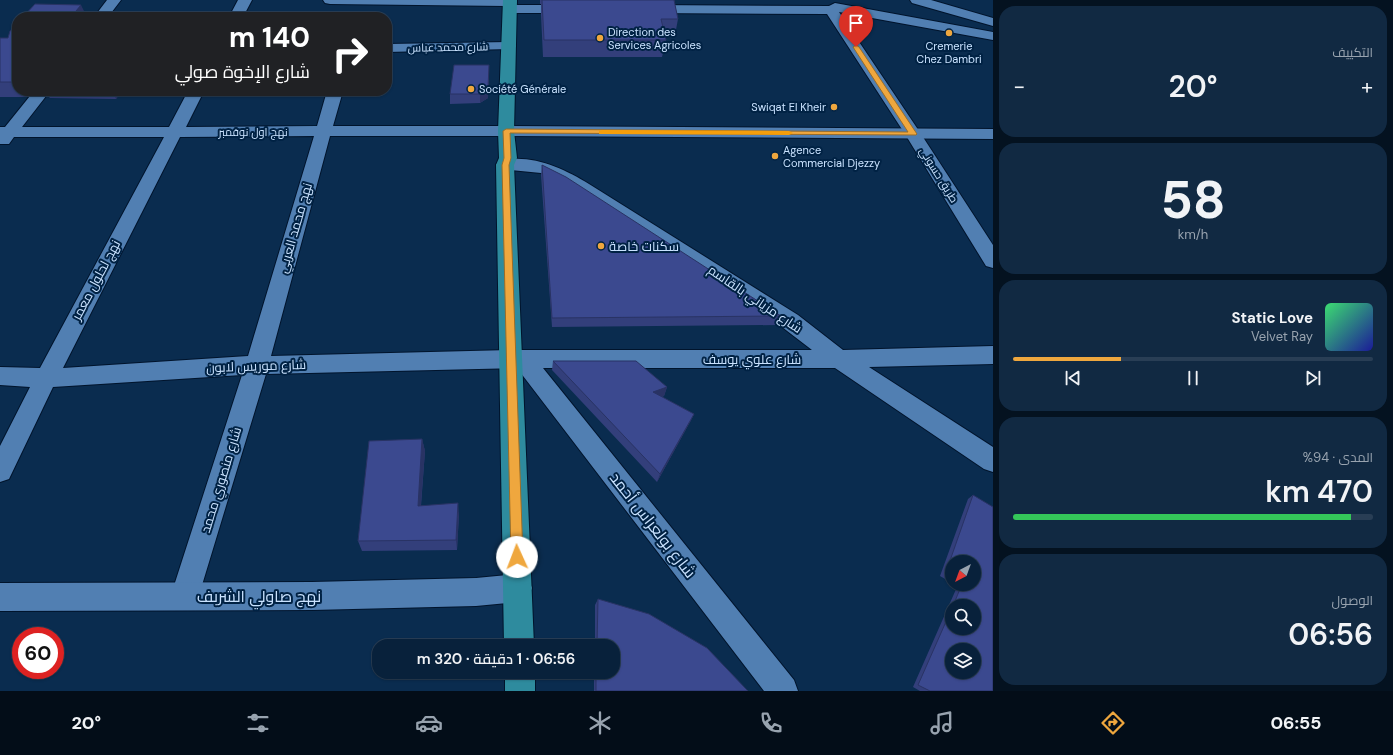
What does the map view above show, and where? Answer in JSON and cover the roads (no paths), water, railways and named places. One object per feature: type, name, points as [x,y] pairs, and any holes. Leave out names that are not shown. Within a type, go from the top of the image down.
[{"type":"main road","points":[[510,4],[506,131],[508,158],[506,165],[517,359],[519,639]]},
{"type":"main road","points":[[520,679],[520,691]]},
{"type":"street","points":[[105,12],[114,0]]},
{"type":"street","points":[[239,12],[245,0]]},
{"type":"street","points":[[330,0],[361,4],[510,4],[585,9]]},
{"type":"street","points":[[916,0],[993,22]]},
{"type":"street","points":[[633,9],[837,6],[993,36]]},
{"type":"street","name":"طريق حسوني","points":[[837,6],[913,134],[993,261]]},
{"type":"street","name":"شارع محمد عباس","points":[[392,48],[509,46]]},
{"type":"street","points":[[3,137],[38,96]]},
{"type":"street","name":"نهج لحلول معمر","points":[[0,471],[46,378],[173,132],[193,96]]},
{"type":"street","name":"نهج محمد العربي","points":[[256,365],[333,96]]},
{"type":"street","name":"نهج اول نوفمبر","points":[[3,137],[173,132],[506,131],[993,134]]},
{"type":"street","name":"شارع مزياني بالقاسم","points":[[506,165],[540,167],[565,177],[772,308],[839,359],[993,462]]},
{"type":"street","name":"شارع علوي يوسف","points":[[517,359],[839,359],[993,355]]},
{"type":"street","name":"شارع موريس لابون","points":[[0,376],[46,378],[256,365],[517,359]]},
{"type":"street","name":"شارع بولعراس أحمد","points":[[517,359],[783,691]]},
{"type":"street","name":"شارع منصوري محمد","points":[[185,595],[256,365]]},
{"type":"street","name":"نهج صاولي الشربف","points":[[0,597],[185,595],[312,596],[468,592],[518,588]]},
{"type":"place","name":"Cremerie Chez Dambri","points":[[949,33]]},
{"type":"place","name":"Direction des Services Agricoles","points":[[600,38]]},
{"type":"place","name":"Société Générale","points":[[471,89]]},
{"type":"place","name":"Swiqat El Kheir","points":[[834,107]]},
{"type":"place","name":"Agence Commercial Djezzy","points":[[775,156]]},
{"type":"place","name":"سكنات خاصة","points":[[601,246]]}]
